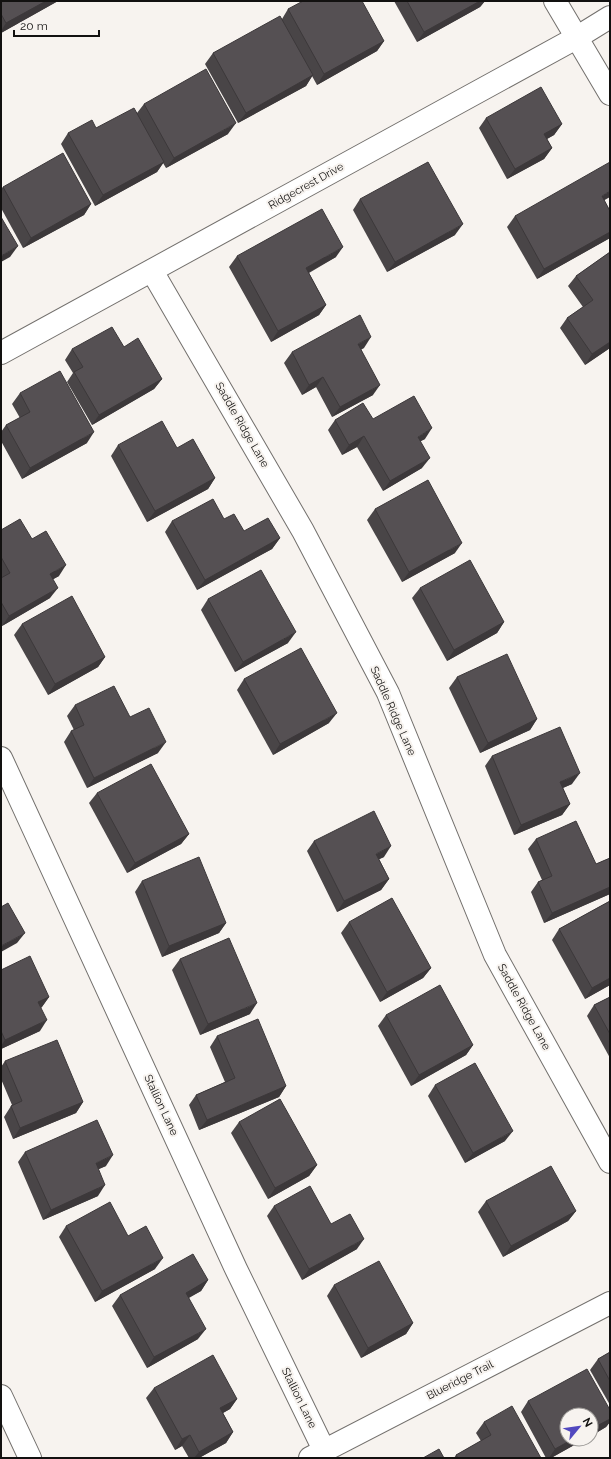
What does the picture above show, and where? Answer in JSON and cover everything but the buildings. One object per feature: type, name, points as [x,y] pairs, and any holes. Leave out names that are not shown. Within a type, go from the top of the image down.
[{"type":"street","points":[[554,1],[610,94]]},
{"type":"street","name":"Ridgecrest Drive","points":[[1,353],[576,38],[610,17]]},
{"type":"street","name":"Saddle Ridge Lane","points":[[152,271],[303,531],[388,693],[495,955],[610,1162]]},
{"type":"street","name":"Stallion Lane","points":[[1,758],[236,1269],[317,1454]]},
{"type":"street","name":"Blueridge Trail","points":[[317,1454],[610,1303]]},
{"type":"street","points":[[1,1396],[30,1458]]}]
